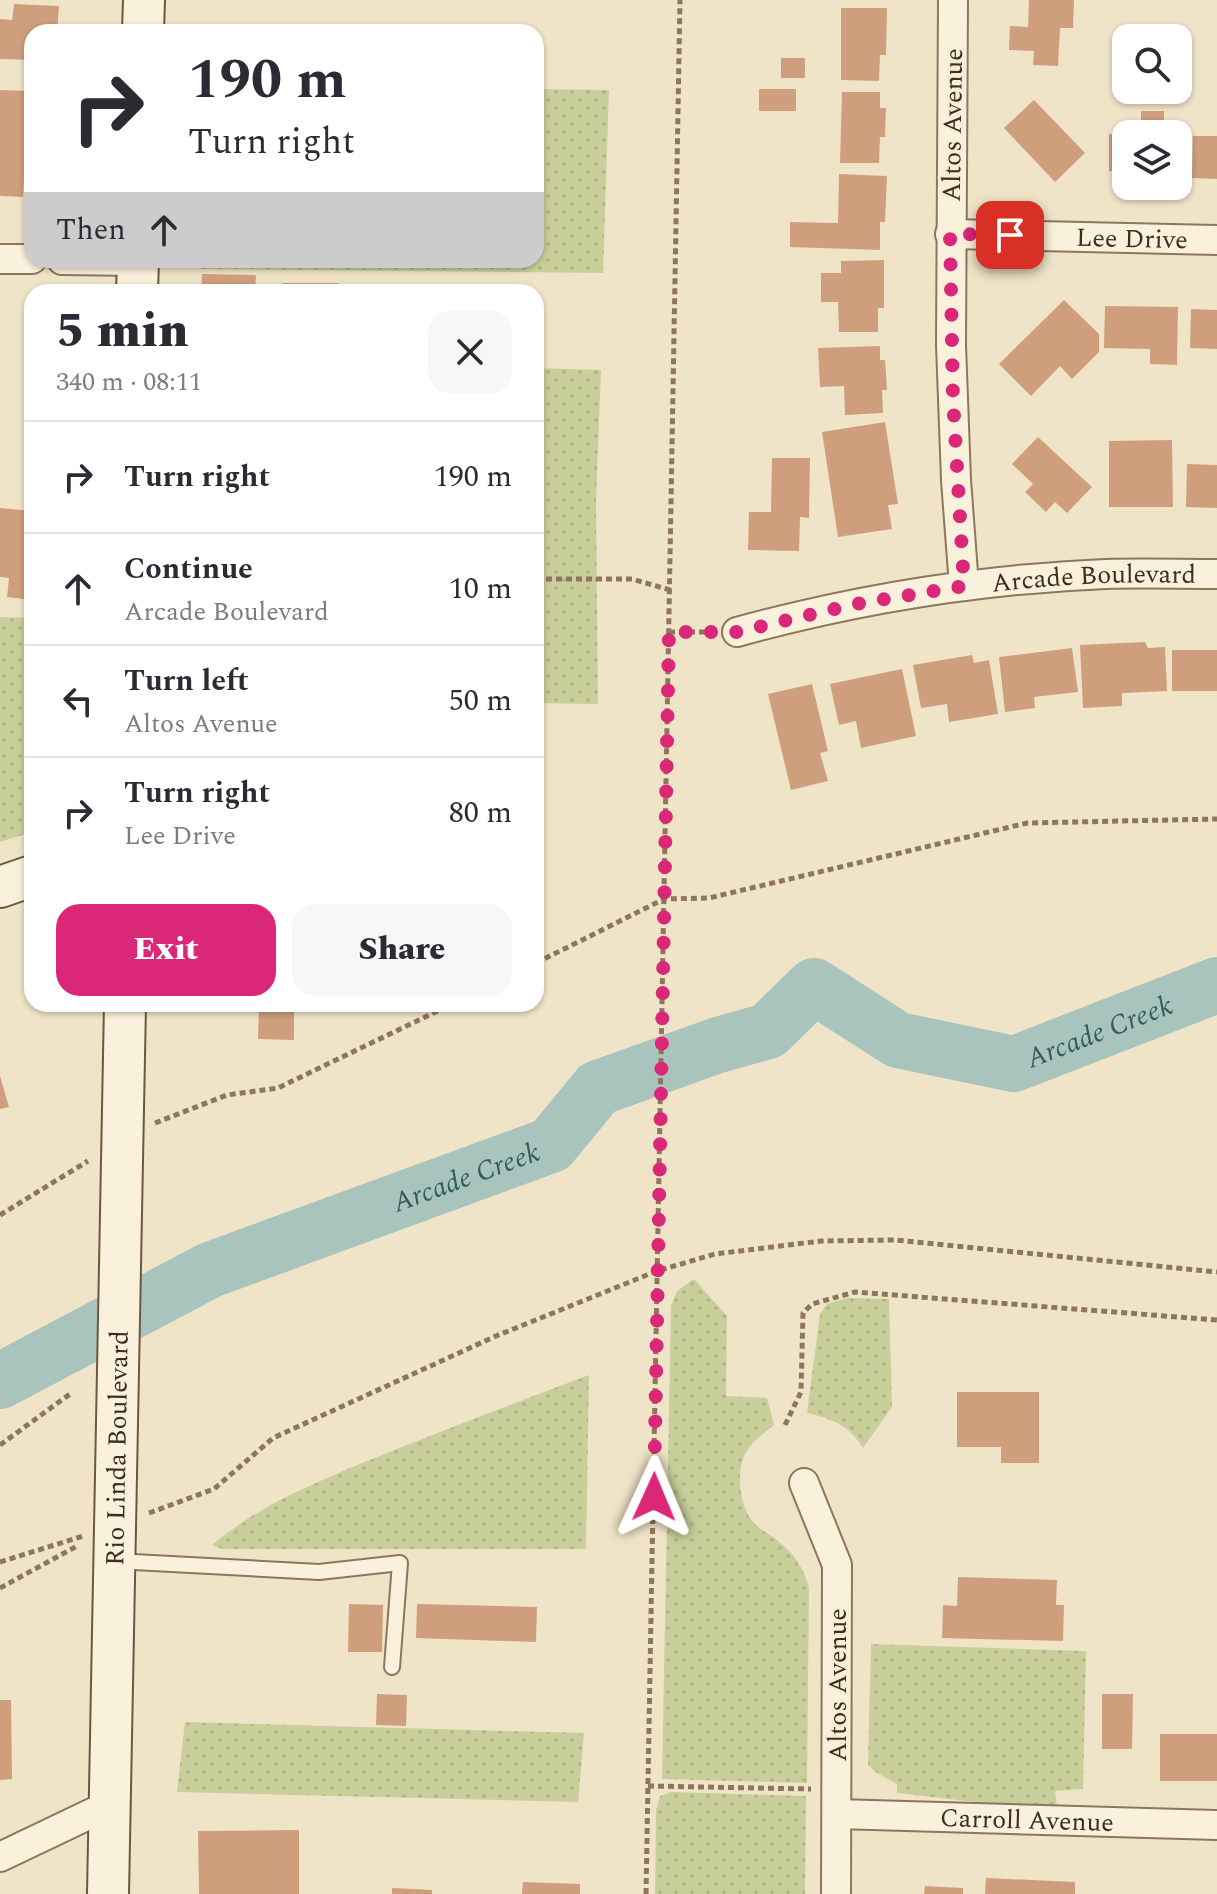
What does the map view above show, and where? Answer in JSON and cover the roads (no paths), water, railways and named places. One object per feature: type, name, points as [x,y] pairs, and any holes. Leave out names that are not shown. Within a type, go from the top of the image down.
[{"type":"main road","points":[[143,24],[144,0]]},
{"type":"main road","points":[[0,887],[24,879]]},
{"type":"main road","name":"Rio Linda Boulevard","points":[[108,1894],[125,1012]]},
{"type":"street","name":"Altos Avenue","points":[[953,0],[950,234],[954,420],[964,586]]},
{"type":"street","name":"Lee Drive","points":[[950,234],[1217,240]]},
{"type":"street","points":[[0,259],[24,259]]},
{"type":"street","points":[[117,268],[138,271]]},
{"type":"street","name":"Arcade Boulevard","points":[[737,632],[856,604],[964,586],[1106,574],[1217,574]]},
{"type":"street","name":"Altos Avenue","points":[[804,1483],[837,1565],[836,1894]]},
{"type":"street","points":[[0,1857],[109,1805]]},
{"type":"street","name":"Carroll Avenue","points":[[837,1814],[1217,1825]]},
{"type":"lane","points":[[115,1544],[319,1572],[400,1563],[392,1667]]},
{"type":"waterway","name":"Arcade Creek","points":[[0,1381],[210,1270],[551,1145],[598,1088],[718,1045],[768,1031],[814,986],[898,1040],[1014,1064],[1217,985]]}]
